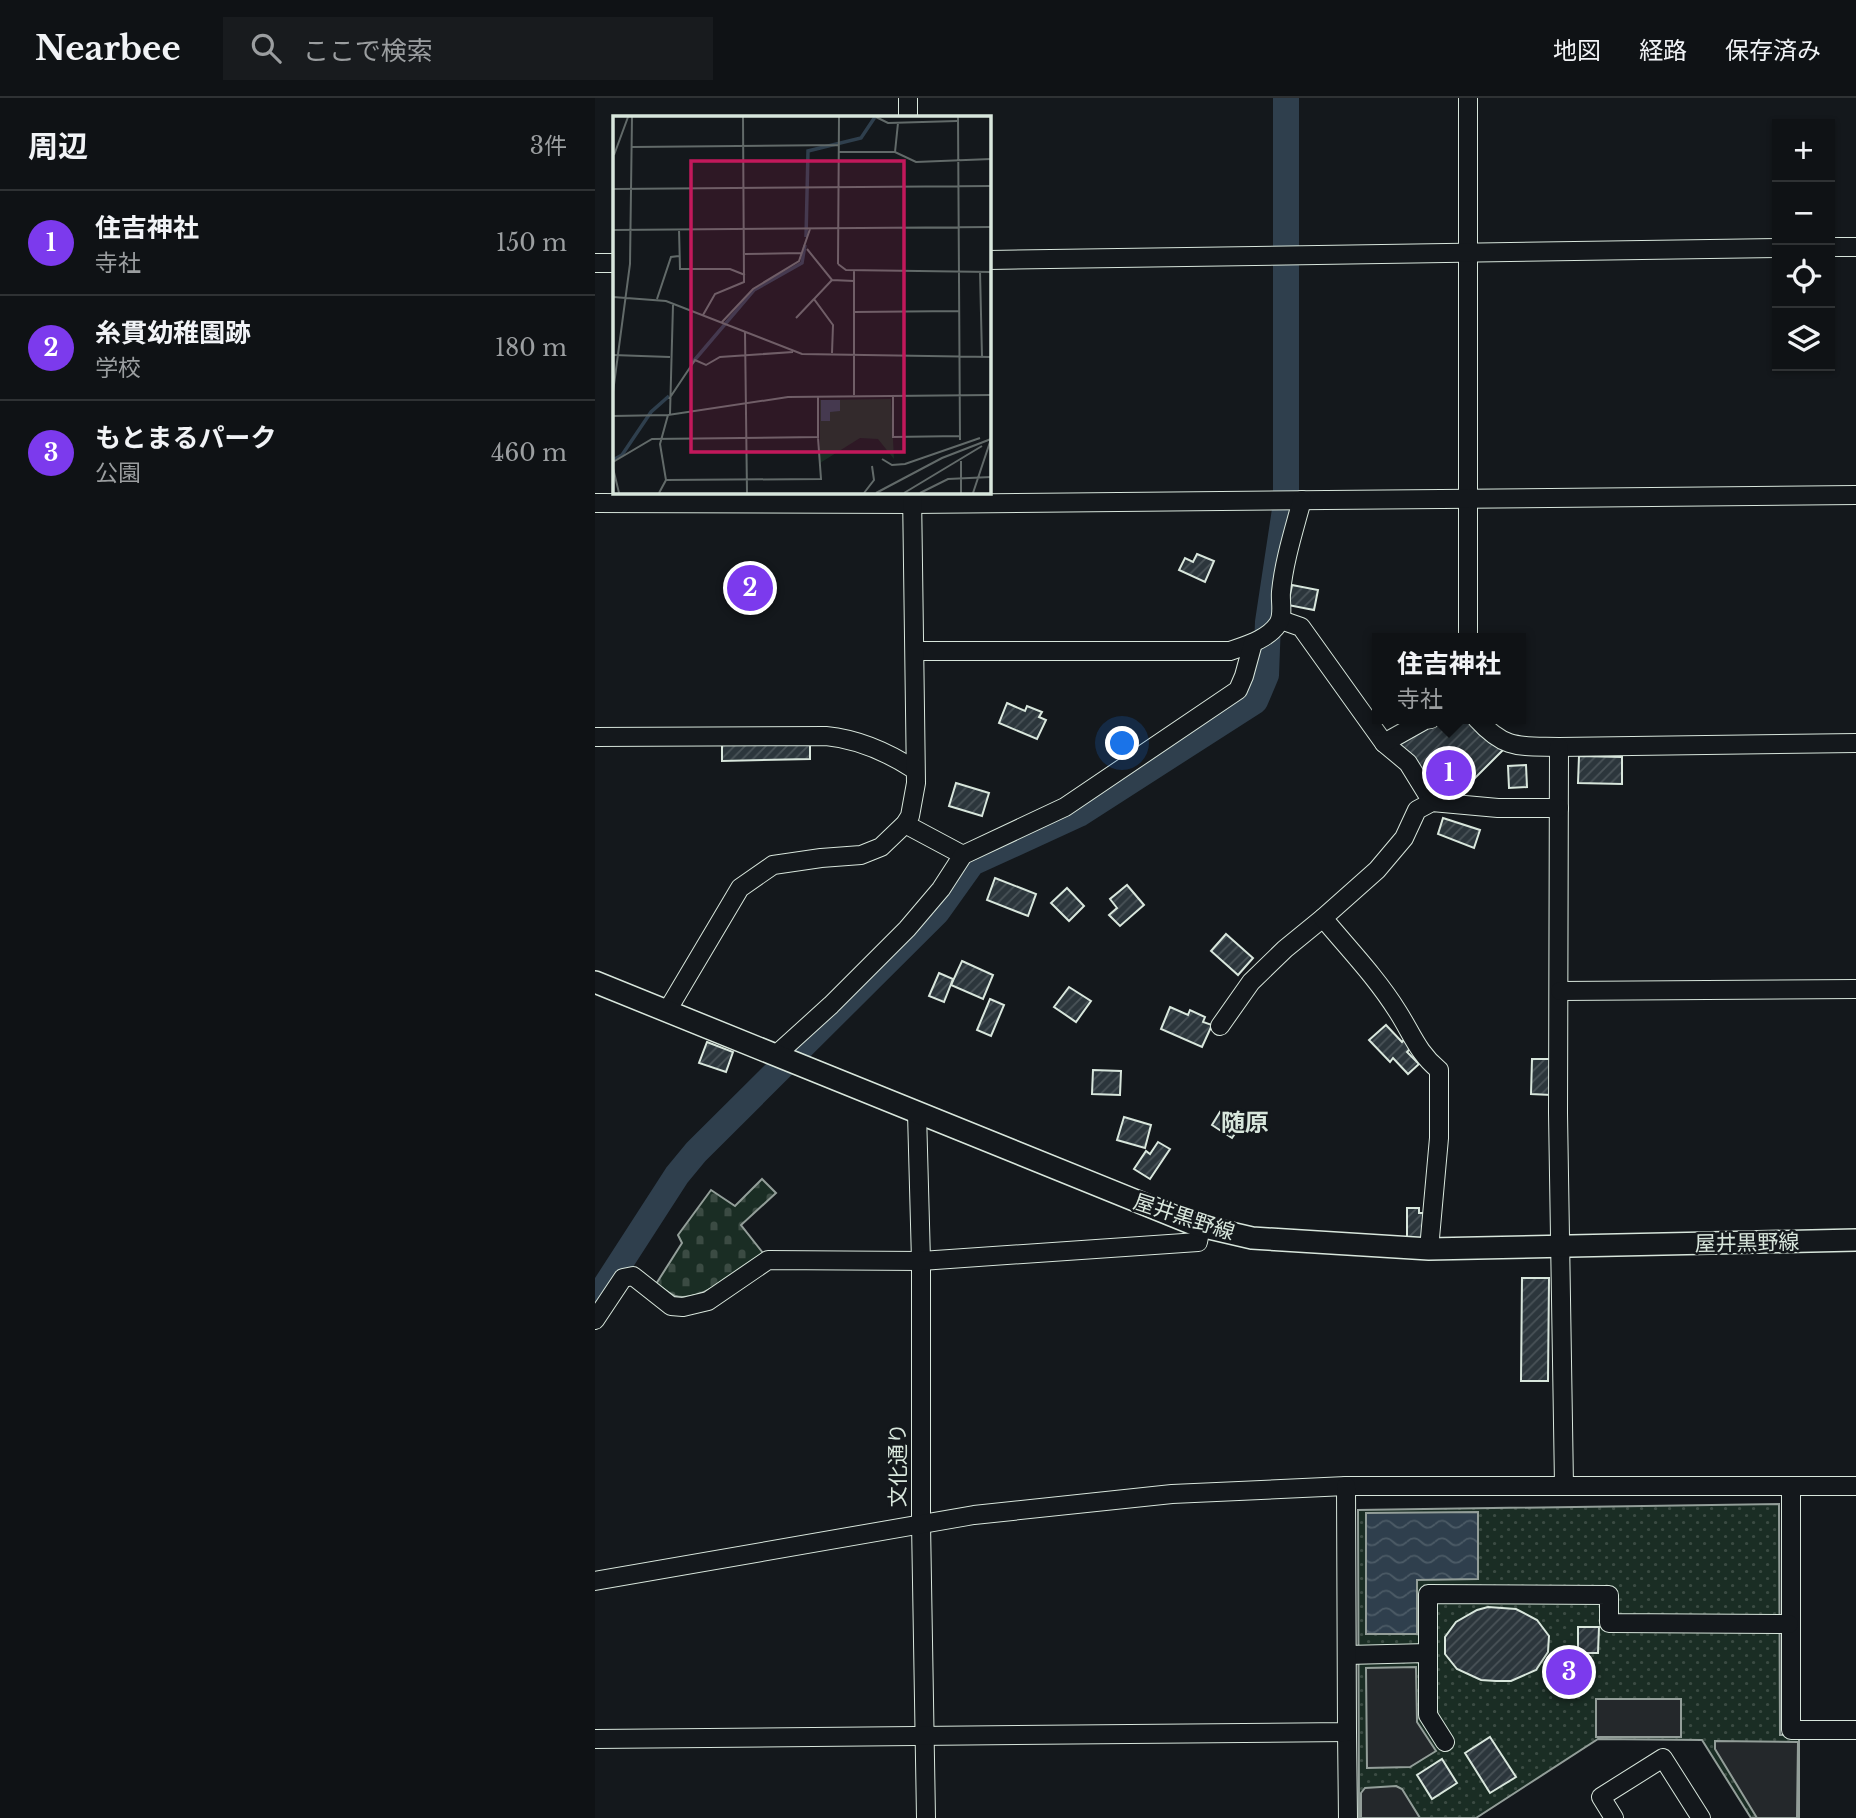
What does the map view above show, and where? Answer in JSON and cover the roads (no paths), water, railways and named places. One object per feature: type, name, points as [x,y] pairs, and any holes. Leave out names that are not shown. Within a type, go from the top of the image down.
[{"type":"main road","name":"屋井黒野線","points":[[595,982],[1201,1226],[1252,1238],[1429,1249],[1856,1240]]},
{"type":"street","points":[[908,98],[908,116]]},
{"type":"street","points":[[1468,98],[1468,633]]},
{"type":"street","points":[[1835,247],[1856,247]]},
{"type":"street","points":[[991,260],[1772,248]]},
{"type":"street","points":[[595,263],[613,262]]},
{"type":"street","points":[[595,503],[912,498],[1302,500],[1856,495]]},
{"type":"street","points":[[667,1011],[740,888],[773,865],[861,855],[881,847],[910,816],[916,783],[912,498]]},
{"type":"street","points":[[915,651],[1230,650],[1253,643],[1275,628],[1280,620],[1281,592],[1287,559],[1302,500]]},
{"type":"street","points":[[1280,620],[1301,627],[1384,743],[1408,763],[1432,802]]},
{"type":"street","points":[[777,1054],[831,1005],[907,929],[941,889],[963,855],[1065,807],[1238,690],[1253,643]]},
{"type":"street","points":[[1384,743],[1421,724]]},
{"type":"street","points":[[1482,724],[1491,734],[1511,746],[1856,743]]},
{"type":"street","points":[[595,737],[847,738],[901,761],[915,770]]},
{"type":"street","points":[[1559,747],[1558,1113],[1564,1485]]},
{"type":"street","points":[[1220,1026],[1251,982],[1377,870],[1404,838],[1417,810],[1432,802],[1498,808],[1559,808]]},
{"type":"street","points":[[905,824],[963,855]]},
{"type":"street","points":[[1322,918],[1363,965],[1399,1013],[1407,1032],[1427,1061],[1439,1070],[1439,1138],[1429,1249]]},
{"type":"street","points":[[1559,991],[1856,989]]},
{"type":"street","name":"文化通り","points":[[916,1113],[921,1261],[921,1523],[926,1818]]},
{"type":"street","points":[[595,1321],[623,1278],[633,1276],[671,1306],[683,1307],[708,1301],[768,1260],[921,1261],[1198,1242],[1201,1226]]},
{"type":"street","points":[[1346,1486],[1348,1818]]},
{"type":"street","points":[[595,1581],[921,1523],[1036,1507],[1172,1494],[1346,1486],[1856,1486]]},
{"type":"street","points":[[1791,1486],[1791,1730],[1856,1730]]},
{"type":"street","points":[[1445,1742],[1428,1715],[1428,1594],[1609,1595],[1609,1623],[1789,1624]]},
{"type":"street","points":[[1347,1655],[1428,1653]]},
{"type":"street","points":[[595,1739],[1347,1732]]},
{"type":"street","points":[[1614,1818],[1601,1797],[1663,1758],[1702,1818]]},
{"type":"water","points":[[1478,1512],[1478,1579],[1417,1580],[1417,1634],[1366,1634],[1366,1513]]},
{"type":"waterway","points":[[595,1302],[677,1175],[696,1152],[937,912],[972,863],[1079,814],[1255,701],[1266,675],[1268,622],[1286,503],[1286,98]]},
{"type":"place","name":"糸貫幼稚園跡","points":[[750,588]]},
{"type":"place","name":"住吉神社","points":[[1449,773]]},
{"type":"place","name":"もとまるパーク","points":[[1569,1672]]},
{"type":"district","name":"随原","points":[[1245,1122]]}]
